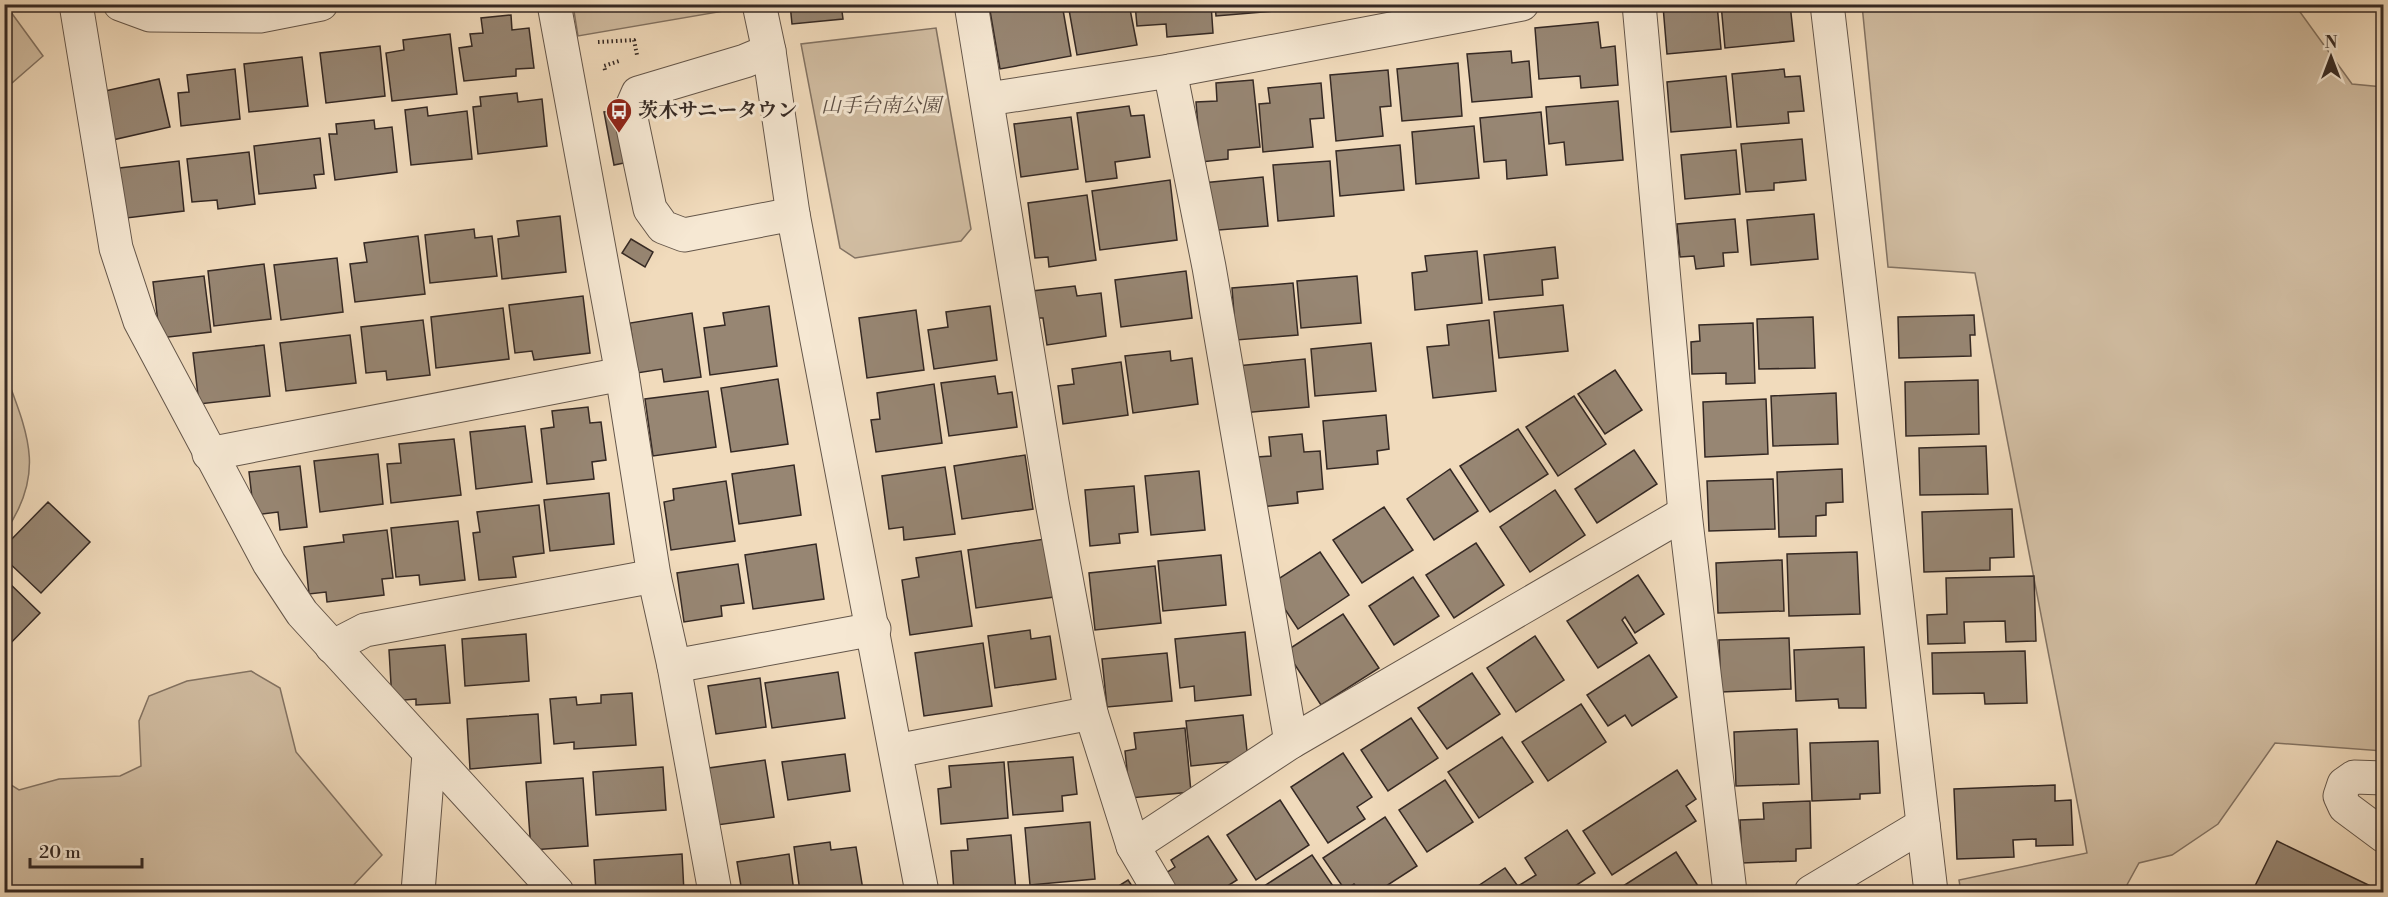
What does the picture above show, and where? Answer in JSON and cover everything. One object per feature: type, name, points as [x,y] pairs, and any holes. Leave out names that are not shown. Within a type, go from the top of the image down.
[{"type":"street","points":[[76,4],[117,248],[140,321],[209,454],[269,563],[302,613],[557,892]]},
{"type":"street","points":[[120,4],[150,15],[260,16],[321,4]]},
{"type":"street","points":[[554,4],[622,374],[654,576],[674,666],[715,892]]},
{"type":"street","points":[[759,4],[769,51],[793,213],[874,629],[922,892]]},
{"type":"street","points":[[971,4],[1052,502],[1091,712],[1133,846],[1160,892]]},
{"type":"street","points":[[988,99],[1170,71],[1522,4]]},
{"type":"street","points":[[1640,4],[1685,513],[1730,892]]},
{"type":"street","points":[[1827,4],[1931,892]]},
{"type":"street","points":[[769,51],[745,61],[638,93],[631,109],[631,118],[650,208],[663,227],[684,235],[793,213]]},
{"type":"street","points":[[1170,71],[1211,279],[1291,742]]},
{"type":"street","points":[[209,454],[622,374]]},
{"type":"street","points":[[1133,846],[1291,742],[1685,513]]},
{"type":"street","points":[[332,647],[365,630],[654,576]]},
{"type":"street","points":[[674,666],[874,629]]},
{"type":"street","points":[[896,751],[1091,712]]},
{"type":"street","points":[[418,892],[429,754]]},
{"type":"street","points":[[2384,778],[2354,777],[2344,784],[2340,795],[2344,807],[2384,837]]},
{"type":"street","points":[[1810,892],[1923,825]]},
{"type":"path","points":[[617,41],[634,40],[637,55]]},
{"type":"green space","points":[[4,5],[43,56],[5,89]]},
{"type":"green space","points":[[573,5],[723,5],[724,11],[578,36]]},
{"type":"green space","points":[[1862,5],[2295,5],[2352,84],[2383,87],[2383,751],[2275,743],[2218,824],[2172,855],[2139,863],[2123,892],[1961,892],[1959,880],[2087,853],[1975,273],[1888,267]]},
{"type":"green space","name":"山手台南公園","points":[[936,28],[971,229],[961,241],[855,258],[840,248],[801,44]]},
{"type":"green space","points":[[4,370],[20,413],[29,452],[26,490],[5,532]]},
{"type":"green space","points":[[251,671],[280,688],[296,752],[382,855],[347,892],[5,892],[5,781],[19,790],[59,779],[120,776],[141,766],[139,721],[149,696],[187,681]]},
{"type":"building","points":[[790,4],[841,4],[843,19],[792,24]]},
{"type":"building","points":[[1062,4],[1071,56],[1000,69],[989,5]]},
{"type":"building","points":[[1068,4],[1129,4],[1137,45],[1077,55]]},
{"type":"building","points":[[1135,4],[1211,4],[1213,33],[1167,37],[1166,24],[1137,26]]},
{"type":"building","points":[[1215,4],[1285,4],[1286,10],[1216,16]]},
{"type":"building","points":[[1717,4],[1721,49],[1667,54],[1663,6]]},
{"type":"building","points":[[1721,4],[1790,4],[1794,41],[1725,48]]},
{"type":"building","points":[[511,15],[512,30],[529,28],[534,68],[516,69],[516,76],[464,81],[459,48],[472,46],[470,34],[483,33],[481,18]]},
{"type":"building","points":[[1598,22],[1601,48],[1615,46],[1618,85],[1581,88],[1580,76],[1539,79],[1535,28]]},
{"type":"building","points":[[450,34],[457,94],[392,101],[386,53],[404,50],[403,40]]},
{"type":"building","points":[[380,46],[385,96],[326,103],[320,53]]},
{"type":"building","points":[[1511,51],[1512,63],[1529,61],[1532,97],[1472,102],[1467,54]]},
{"type":"building","points":[[302,57],[308,106],[249,112],[244,64]]},
{"type":"building","points":[[1458,63],[1462,116],[1402,121],[1397,69]]},
{"type":"building","points":[[235,69],[240,119],[181,126],[178,93],[189,92],[187,75]]},
{"type":"building","points":[[1784,69],[1785,77],[1800,76],[1804,111],[1788,112],[1789,123],[1737,127],[1732,74]]},
{"type":"building","points":[[1388,70],[1391,106],[1380,107],[1383,136],[1336,141],[1330,75]]},
{"type":"building","points":[[1726,76],[1731,127],[1671,132],[1667,82]]},
{"type":"building","points":[[159,79],[170,127],[108,141],[96,93]]},
{"type":"building","points":[[1253,80],[1260,147],[1228,150],[1228,159],[1201,162],[1196,102],[1217,101],[1216,83]]},
{"type":"building","points":[[1321,83],[1324,118],[1310,119],[1313,147],[1263,152],[1259,104],[1270,103],[1268,88]]},
{"type":"building","points":[[517,93],[518,102],[542,99],[547,146],[478,154],[473,107],[481,106],[480,97]]},
{"type":"building","points":[[1618,101],[1623,160],[1566,165],[1564,142],[1549,144],[1546,107]]},
{"type":"building","points":[[1129,106],[1131,116],[1144,115],[1150,157],[1115,162],[1117,178],[1086,182],[1077,113]]},
{"type":"building","points":[[427,107],[428,116],[467,111],[472,159],[411,165],[405,110]]},
{"type":"building","points":[[619,110],[629,162],[614,165],[604,112]]},
{"type":"building","points":[[1541,112],[1547,175],[1507,179],[1506,160],[1484,162],[1480,118]]},
{"type":"building","points":[[1071,117],[1078,169],[1021,177],[1014,124]]},
{"type":"building","points":[[374,120],[375,129],[392,127],[397,172],[335,180],[329,134],[337,134],[336,124]]},
{"type":"building","points":[[1474,126],[1479,178],[1416,184],[1412,132]]},
{"type":"building","points":[[320,138],[324,174],[314,175],[316,188],[259,194],[254,146]]},
{"type":"building","points":[[1802,139],[1806,180],[1774,183],[1774,190],[1746,192],[1741,144]]},
{"type":"building","points":[[1400,145],[1404,190],[1340,196],[1336,151]]},
{"type":"building","points":[[1736,150],[1740,194],[1685,199],[1681,155]]},
{"type":"building","points":[[249,152],[255,204],[218,209],[217,200],[192,202],[187,159]]},
{"type":"building","points":[[179,161],[184,211],[118,219],[111,169]]},
{"type":"building","points":[[1330,161],[1334,216],[1278,221],[1273,165]]},
{"type":"building","points":[[1263,177],[1268,226],[1206,231],[1202,183]]},
{"type":"building","points":[[1170,180],[1177,240],[1100,250],[1092,191]]},
{"type":"building","points":[[1087,195],[1096,260],[1049,267],[1048,257],[1035,258],[1028,203]]},
{"type":"building","points":[[1814,214],[1818,259],[1751,265],[1747,220]]},
{"type":"building","points":[[560,216],[566,272],[502,279],[498,239],[519,236],[517,221]]},
{"type":"building","points":[[1735,219],[1738,252],[1723,253],[1724,266],[1696,269],[1694,256],[1680,257],[1677,224]]},
{"type":"building","points":[[474,229],[475,238],[492,236],[497,276],[430,283],[425,235]]},
{"type":"building","points":[[418,236],[425,294],[355,302],[350,264],[367,262],[364,243]]},
{"type":"building","points":[[631,239],[653,252],[645,267],[622,253]]},
{"type":"building","points":[[1555,247],[1558,278],[1542,280],[1543,295],[1489,300],[1484,255]]},
{"type":"building","points":[[1477,251],[1482,303],[1415,310],[1412,273],[1427,271],[1425,256]]},
{"type":"building","points":[[337,258],[343,312],[281,320],[274,265]]},
{"type":"building","points":[[264,264],[271,319],[214,326],[208,271]]},
{"type":"building","points":[[1186,271],[1192,318],[1121,327],[1115,280]]},
{"type":"building","points":[[204,276],[211,332],[160,338],[153,282]]},
{"type":"building","points":[[1357,276],[1361,323],[1301,328],[1297,281]]},
{"type":"building","points":[[1293,283],[1298,335],[1236,340],[1232,288]]},
{"type":"building","points":[[1075,286],[1077,296],[1101,293],[1106,336],[1047,345],[1043,318],[1035,318],[1032,291]]},
{"type":"building","points":[[583,296],[590,353],[534,360],[532,351],[515,353],[509,305]]},
{"type":"building","points":[[1563,305],[1568,351],[1499,358],[1494,312]]},
{"type":"building","points":[[769,306],[777,366],[710,375],[704,328],[725,325],[723,313]]},
{"type":"building","points":[[990,306],[997,360],[934,369],[928,330],[948,327],[946,312]]},
{"type":"building","points":[[503,308],[509,359],[436,368],[431,317]]},
{"type":"building","points":[[916,310],[924,370],[867,378],[859,318]]},
{"type":"building","points":[[692,313],[701,377],[664,382],[662,369],[637,373],[630,323]]},
{"type":"building","points":[[1974,315],[1975,335],[1970,335],[1971,356],[1899,358],[1898,317]]},
{"type":"building","points":[[1813,317],[1815,368],[1759,369],[1757,319]]},
{"type":"building","points":[[423,320],[430,375],[387,380],[386,371],[366,373],[361,327]]},
{"type":"building","points":[[1489,320],[1496,391],[1433,398],[1427,347],[1449,345],[1447,325]]},
{"type":"building","points":[[1753,323],[1755,383],[1726,384],[1726,373],[1692,374],[1691,342],[1700,341],[1699,325]]},
{"type":"building","points":[[350,335],[356,383],[286,391],[280,343]]},
{"type":"building","points":[[1371,343],[1376,391],[1315,396],[1311,349]]},
{"type":"building","points":[[264,345],[270,396],[199,404],[193,353]]},
{"type":"building","points":[[1170,351],[1171,361],[1192,358],[1198,404],[1133,413],[1125,356]]},
{"type":"building","points":[[1305,359],[1309,407],[1242,413],[1237,366]]},
{"type":"building","points":[[1121,362],[1128,415],[1063,424],[1058,386],[1074,384],[1072,369]]},
{"type":"building","points":[[1615,370],[1642,410],[1605,434],[1578,394]]},
{"type":"building","points":[[995,376],[998,394],[1012,392],[1017,427],[949,436],[941,383]]},
{"type":"building","points":[[778,379],[788,444],[731,452],[721,388]]},
{"type":"building","points":[[1978,380],[1979,434],[1906,436],[1905,382]]},
{"type":"building","points":[[934,384],[942,443],[876,452],[871,420],[880,419],[877,393]]},
{"type":"building","points":[[708,391],[716,447],[653,456],[645,399]]},
{"type":"building","points":[[1836,393],[1838,444],[1773,446],[1771,396]]},
{"type":"building","points":[[1574,396],[1606,444],[1558,476],[1526,427]]},
{"type":"building","points":[[1766,399],[1768,454],[1705,457],[1703,402]]},
{"type":"building","points":[[588,407],[590,423],[601,422],[606,460],[592,462],[594,479],[547,484],[541,429],[554,427],[552,411]]},
{"type":"building","points":[[1386,415],[1389,449],[1377,451],[1378,464],[1327,469],[1323,421]]},
{"type":"building","points":[[525,426],[532,482],[476,489],[470,432]]},
{"type":"building","points":[[1518,429],[1548,474],[1490,512],[1460,466]]},
{"type":"building","points":[[1302,434],[1304,452],[1320,451],[1323,489],[1297,492],[1298,503],[1261,507],[1257,457],[1271,456],[1269,437]]},
{"type":"building","points":[[454,439],[461,495],[391,503],[387,464],[401,463],[399,444]]},
{"type":"building","points":[[1986,446],[1988,494],[1920,495],[1919,448]]},
{"type":"building","points":[[1634,450],[1657,484],[1597,523],[1575,489]]},
{"type":"building","points":[[378,454],[383,504],[320,512],[314,461]]},
{"type":"building","points":[[1025,455],[1033,509],[962,519],[954,466]]},
{"type":"building","points":[[794,465],[801,515],[739,524],[732,474]]},
{"type":"building","points":[[300,466],[307,527],[280,530],[278,512],[254,515],[249,472]]},
{"type":"building","points":[[945,467],[955,534],[904,540],[903,527],[889,529],[882,476]]},
{"type":"building","points":[[1450,469],[1478,511],[1434,540],[1407,499]]},
{"type":"building","points":[[1842,469],[1843,502],[1826,503],[1826,515],[1816,516],[1816,536],[1779,537],[1777,472]]},
{"type":"building","points":[[1199,471],[1205,530],[1151,535],[1145,476]]},
{"type":"building","points":[[1773,479],[1775,529],[1709,531],[1707,481]]},
{"type":"building","points":[[726,481],[735,541],[671,550],[664,502],[674,500],[673,489]]},
{"type":"building","points":[[1134,486],[1138,532],[1119,534],[1120,543],[1090,546],[1085,490]]},
{"type":"building","points":[[1555,490],[1585,535],[1530,572],[1500,527]]},
{"type":"building","points":[[609,493],[614,544],[550,551],[544,500]]},
{"type":"building","points":[[48,502],[90,542],[41,593],[4,558],[4,547]]},
{"type":"building","points":[[539,505],[544,553],[513,557],[516,577],[479,580],[473,533],[480,532],[477,512]]},
{"type":"building","points":[[1384,507],[1413,550],[1362,583],[1333,540]]},
{"type":"building","points":[[2012,509],[2014,557],[1990,558],[1990,570],[1924,572],[1922,512]]},
{"type":"building","points":[[458,521],[465,580],[420,585],[419,575],[396,577],[391,528]]},
{"type":"building","points":[[387,530],[393,578],[382,579],[384,595],[327,602],[326,592],[309,594],[304,547],[344,542],[343,535]]},
{"type":"building","points":[[1045,539],[1054,597],[976,608],[968,550]]},
{"type":"building","points":[[1476,543],[1504,585],[1454,618],[1426,575]]},
{"type":"building","points":[[816,544],[824,599],[753,609],[745,555]]},
{"type":"building","points":[[961,551],[972,626],[910,635],[902,580],[919,577],[916,558]]},
{"type":"building","points":[[1320,552],[1349,595],[1298,629],[1269,585]]},
{"type":"building","points":[[1857,552],[1860,614],[1789,616],[1787,554]]},
{"type":"building","points":[[1221,555],[1226,605],[1163,611],[1158,561]]},
{"type":"building","points":[[1782,560],[1784,611],[1718,613],[1716,563]]},
{"type":"building","points":[[738,564],[744,603],[721,606],[722,616],[684,622],[677,573]]},
{"type":"building","points":[[1155,566],[1161,623],[1095,630],[1089,573]]},
{"type":"building","points":[[1638,575],[1664,614],[1635,633],[1625,617],[1622,620],[1637,643],[1598,668],[1567,621]]},
{"type":"building","points":[[2034,576],[2036,641],[2006,642],[2005,621],[1964,622],[1965,643],[1928,644],[1927,615],[1947,614],[1946,578]]},
{"type":"building","points":[[1413,577],[1439,616],[1394,645],[1369,606]]},
{"type":"building","points":[[4,578],[40,613],[4,650]]},
{"type":"building","points":[[1343,614],[1379,668],[1321,705],[1286,651]]},
{"type":"building","points":[[1030,630],[1031,639],[1050,636],[1056,679],[995,688],[988,636]]},
{"type":"building","points":[[1245,632],[1251,695],[1195,701],[1194,686],[1180,688],[1175,639]]},
{"type":"building","points":[[526,634],[529,681],[465,686],[462,639]]},
{"type":"building","points":[[1535,636],[1564,680],[1516,712],[1487,668]]},
{"type":"building","points":[[1789,638],[1791,689],[1721,692],[1719,640]]},
{"type":"building","points":[[983,643],[992,706],[924,716],[915,653]]},
{"type":"building","points":[[445,645],[450,703],[416,705],[416,699],[392,701],[389,650]]},
{"type":"building","points":[[1864,647],[1866,708],[1839,708],[1838,699],[1796,701],[1794,650]]},
{"type":"building","points":[[2025,651],[2027,703],[1985,704],[1984,693],[1933,694],[1932,653]]},
{"type":"building","points":[[1167,653],[1172,701],[1107,707],[1102,659]]},
{"type":"building","points":[[1649,655],[1677,697],[1632,726],[1625,715],[1608,726],[1587,695]]},
{"type":"building","points":[[838,672],[845,718],[772,728],[765,683]]},
{"type":"building","points":[[1472,673],[1500,714],[1447,749],[1418,708]]},
{"type":"building","points":[[760,678],[766,727],[716,734],[708,686]]},
{"type":"building","points":[[632,693],[636,745],[574,749],[574,742],[554,744],[550,699],[576,697],[577,705],[601,703],[601,695]]},
{"type":"building","points":[[1581,704],[1606,742],[1548,781],[1522,742]]},
{"type":"building","points":[[538,714],[541,763],[470,769],[467,719]]},
{"type":"building","points":[[1243,715],[1248,760],[1191,766],[1186,721]]},
{"type":"building","points":[[1411,718],[1438,758],[1388,791],[1361,750]]},
{"type":"building","points":[[1185,728],[1191,792],[1130,798],[1125,751],[1136,749],[1134,733]]},
{"type":"building","points":[[1797,729],[1799,784],[1736,786],[1734,732]]},
{"type":"building","points":[[1502,737],[1533,782],[1479,818],[1448,772]]},
{"type":"building","points":[[1878,741],[1880,793],[1860,794],[1860,799],[1812,801],[1810,743]]},
{"type":"building","points":[[1343,753],[1372,797],[1357,807],[1365,819],[1328,843],[1291,787]]},
{"type":"building","points":[[845,754],[850,791],[788,800],[782,762]]},
{"type":"building","points":[[1073,757],[1077,794],[1062,796],[1063,811],[1013,815],[1008,762]]},
{"type":"building","points":[[765,760],[774,817],[717,825],[709,768]]},
{"type":"building","points":[[1004,762],[1008,818],[941,824],[938,789],[951,787],[949,766]]},
{"type":"building","points":[[663,767],[666,810],[596,815],[593,772]]},
{"type":"building","points":[[1677,770],[1696,799],[1686,806],[1696,821],[1612,875],[1583,831]]},
{"type":"building","points":[[583,778],[588,846],[531,850],[526,782]]},
{"type":"building","points":[[1445,780],[1473,822],[1427,852],[1399,810]]},
{"type":"building","points":[[2055,785],[2055,801],[2071,800],[2073,845],[2036,846],[2036,839],[2013,840],[2014,857],[1957,859],[1954,789]]},
{"type":"building","points":[[1280,800],[1309,845],[1256,880],[1227,835]]},
{"type":"building","points":[[1810,801],[1811,848],[1796,849],[1796,861],[1742,863],[1740,820],[1764,819],[1763,803]]},
{"type":"building","points":[[1385,817],[1417,866],[1377,892],[1360,892],[1354,884],[1345,890],[1323,858]]},
{"type":"building","points":[[1090,822],[1095,879],[1030,885],[1025,828]]},
{"type":"building","points":[[1567,830],[1595,873],[1566,892],[1522,892],[1518,886],[1536,875],[1525,858]]},
{"type":"building","points":[[1011,835],[1016,892],[954,892],[951,851],[968,850],[967,839]]},
{"type":"building","points":[[1208,836],[1237,880],[1218,892],[1175,892],[1163,875],[1175,867],[1171,860]]},
{"type":"building","points":[[2277,841],[2383,892],[2252,892]]},
{"type":"building","points":[[830,842],[831,850],[856,847],[863,890],[800,892],[794,847]]},
{"type":"building","points":[[1676,852],[1702,892],[1623,892],[1620,888]]},
{"type":"building","points":[[682,854],[684,892],[596,892],[594,860]]},
{"type":"building","points":[[789,854],[794,892],[742,892],[737,862]]},
{"type":"building","points":[[1312,855],[1337,892],[1255,892]]},
{"type":"building","points":[[1505,868],[1522,892],[1469,892]]},
{"type":"building","points":[[1128,880],[1136,892],[1109,892]]},
{"type":"place","name":"茨木サニータウン","points":[[619,134]]}]
